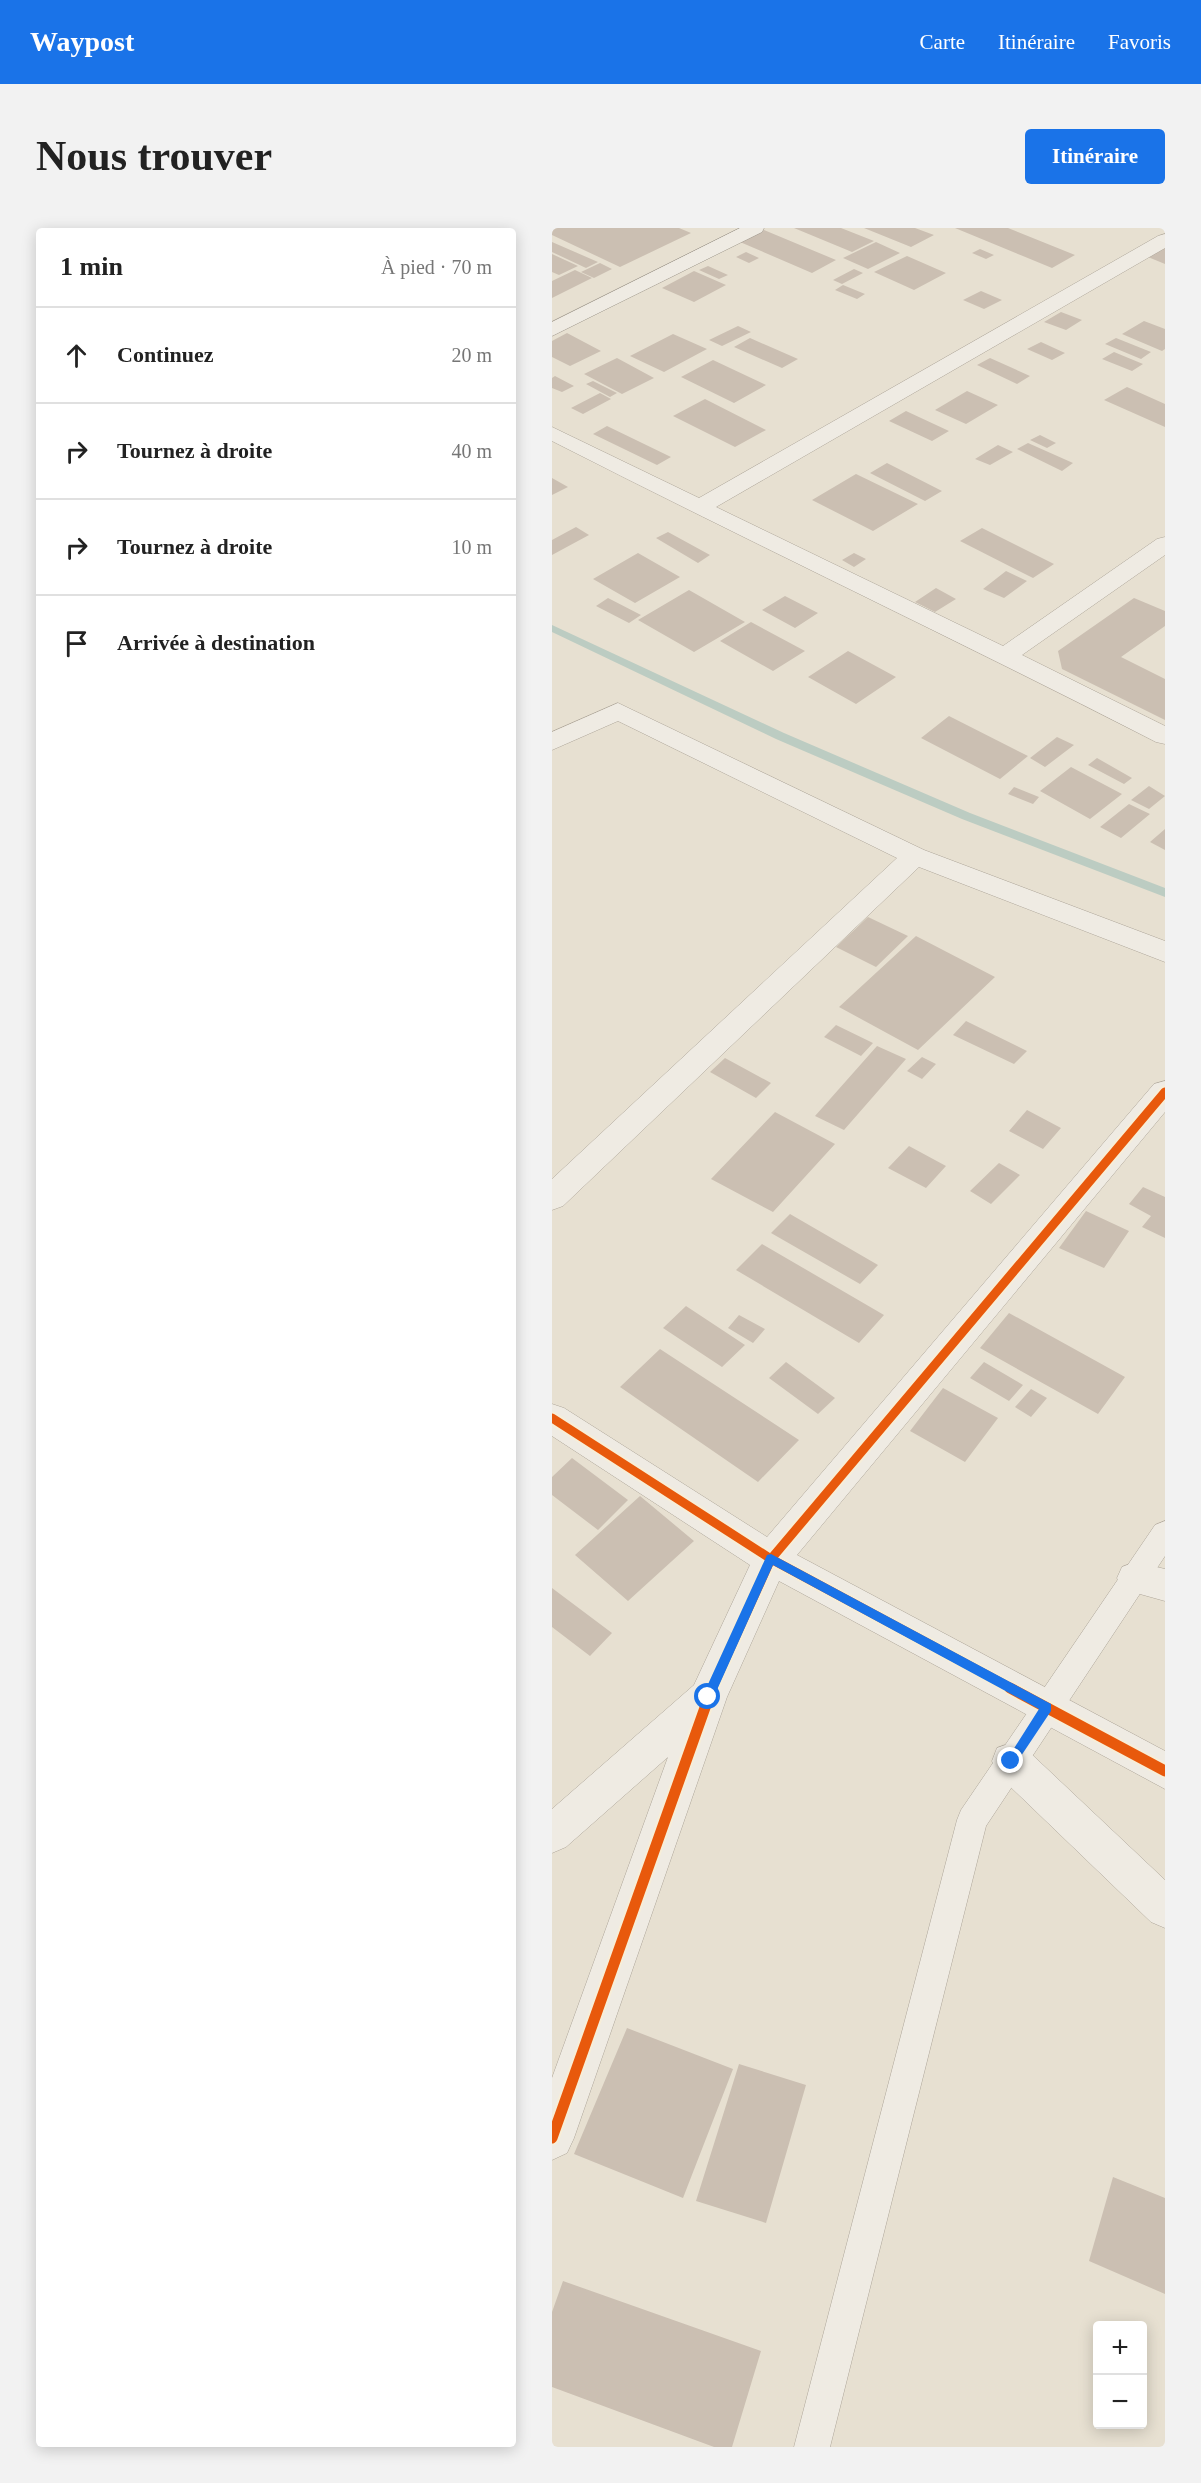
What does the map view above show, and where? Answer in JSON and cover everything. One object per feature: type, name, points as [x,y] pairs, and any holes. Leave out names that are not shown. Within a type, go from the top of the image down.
[{"type":"street","points":[[552,330],[755,228]]},
{"type":"street","points":[[699,508],[1165,240]]},
{"type":"street","points":[[552,433],[699,508],[1006,655],[1165,736]]},
{"type":"street","points":[[1006,655],[1165,544]]},
{"type":"street","points":[[552,742],[618,711],[915,856],[1165,952]]},
{"type":"street","points":[[552,1198],[915,856]]},
{"type":"street","points":[[552,2138],[708,1697],[771,1559],[1165,1092]]},
{"type":"street","points":[[552,1418],[771,1559],[1165,1771]]},
{"type":"street","points":[[552,1834],[708,1697]]},
{"type":"street","points":[[1011,1761],[1165,1908]]},
{"type":"lane","points":[[812,2447],[972,1820],[1047,1707],[1150,1582],[1165,1533]]},
{"type":"building","points":[[552,228],[679,228],[691,233],[620,267],[552,235]]},
{"type":"building","points":[[794,228],[841,228],[874,241],[852,252]]},
{"type":"building","points":[[864,228],[915,228],[934,235],[911,247]]},
{"type":"building","points":[[955,228],[1008,228],[1075,255],[1052,268]]},
{"type":"building","points":[[764,230],[836,260],[812,273],[740,242]]},
{"type":"building","points":[[552,242],[598,262],[586,268],[552,252]]},
{"type":"building","points":[[876,242],[900,253],[868,269],[843,258]]},
{"type":"building","points":[[1165,248],[1165,264],[1148,257]]},
{"type":"building","points":[[980,249],[994,255],[986,259],[972,253]]},
{"type":"building","points":[[746,252],[759,258],[749,263],[736,257]]},
{"type":"building","points":[[552,254],[578,266],[559,275],[552,272]]},
{"type":"building","points":[[907,256],[946,273],[914,290],[874,272]]},
{"type":"building","points":[[600,263],[612,269],[594,278],[581,272]]},
{"type":"building","points":[[708,266],[728,275],[719,279],[699,270]]},
{"type":"building","points":[[854,269],[863,273],[842,284],[833,280]]},
{"type":"building","points":[[575,270],[592,278],[552,298],[552,281]]},
{"type":"building","points":[[694,271],[726,285],[694,302],[662,288]]},
{"type":"building","points":[[843,285],[865,294],[857,299],[835,290]]},
{"type":"building","points":[[981,291],[1002,300],[984,309],[963,300]]},
{"type":"building","points":[[1061,312],[1082,320],[1066,330],[1044,322]]},
{"type":"building","points":[[1144,321],[1165,329],[1165,349],[1162,351],[1122,334]]},
{"type":"building","points":[[738,326],[751,332],[722,346],[709,340]]},
{"type":"building","points":[[567,333],[601,351],[570,366],[552,357],[552,341]]},
{"type":"building","points":[[673,334],[707,349],[664,372],[630,356]]},
{"type":"building","points":[[750,338],[798,359],[782,368],[734,347]]},
{"type":"building","points":[[1116,338],[1151,352],[1141,359],[1105,344]]},
{"type":"building","points":[[1041,342],[1065,353],[1052,360],[1027,349]]},
{"type":"building","points":[[1114,352],[1143,364],[1132,371],[1102,359]]},
{"type":"building","points":[[617,358],[654,378],[622,394],[584,374]]},
{"type":"building","points":[[990,358],[1030,376],[1017,384],[977,365]]},
{"type":"building","points":[[713,360],[766,385],[734,403],[681,377]]},
{"type":"building","points":[[555,376],[574,386],[562,392],[552,388],[552,378]]},
{"type":"building","points":[[593,381],[617,393],[610,397],[586,384]]},
{"type":"building","points":[[1127,387],[1165,404],[1165,427],[1104,400]]},
{"type":"building","points":[[967,391],[998,405],[966,424],[935,410]]},
{"type":"building","points":[[600,393],[611,399],[583,414],[571,408]]},
{"type":"building","points":[[705,399],[766,430],[735,447],[673,416]]},
{"type":"building","points":[[906,411],[949,431],[932,441],[889,421]]},
{"type":"building","points":[[607,426],[671,457],[657,465],[593,434]]},
{"type":"building","points":[[1040,435],[1056,443],[1047,448],[1030,440]]},
{"type":"building","points":[[1028,443],[1073,463],[1062,471],[1017,449]]},
{"type":"building","points":[[998,445],[1013,452],[990,465],[975,459]]},
{"type":"building","points":[[887,463],[942,491],[925,501],[870,473]]},
{"type":"building","points":[[856,474],[918,504],[873,531],[812,500]]},
{"type":"building","points":[[552,478],[568,487],[552,495]]},
{"type":"building","points":[[576,527],[589,535],[552,555],[552,540]]},
{"type":"building","points":[[982,528],[1054,564],[1033,578],[960,541]]},
{"type":"building","points":[[668,532],[710,555],[698,563],[656,538]]},
{"type":"building","points":[[638,553],[680,577],[635,603],[593,579]]},
{"type":"building","points":[[854,553],[866,559],[854,567],[842,560]]},
{"type":"building","points":[[1006,571],[1027,581],[1004,598],[983,589]]},
{"type":"building","points":[[936,588],[956,599],[935,612],[915,602]]},
{"type":"building","points":[[689,590],[745,622],[694,652],[638,620]]},
{"type":"building","points":[[785,596],[818,613],[795,628],[762,610]]},
{"type":"building","points":[[608,598],[641,615],[629,623],[596,606]]},
{"type":"building","points":[[1134,598],[1165,611],[1165,626],[1121,657],[1165,679],[1165,720],[1062,669],[1058,651]]},
{"type":"building","points":[[751,622],[805,651],[773,671],[720,641]]},
{"type":"building","points":[[848,651],[896,677],[856,704],[808,677]]},
{"type":"building","points":[[949,716],[1028,756],[1000,779],[921,738]]},
{"type":"building","points":[[1057,737],[1074,745],[1045,767],[1030,758]]},
{"type":"building","points":[[1097,758],[1132,778],[1124,784],[1088,765]]},
{"type":"building","points":[[1071,767],[1122,794],[1090,819],[1040,791]]},
{"type":"building","points":[[1149,786],[1165,796],[1149,809],[1131,800]]},
{"type":"building","points":[[1014,787],[1039,797],[1033,804],[1008,794]]},
{"type":"building","points":[[1129,804],[1150,814],[1121,838],[1100,827]]},
{"type":"building","points":[[1165,829],[1165,850],[1150,842]]},
{"type":"building","points":[[868,917],[908,936],[876,967],[836,947]]},
{"type":"building","points":[[916,936],[995,977],[918,1050],[839,1007]]},
{"type":"building","points":[[966,1021],[1027,1051],[1014,1064],[953,1035]]},
{"type":"building","points":[[836,1025],[873,1043],[861,1056],[824,1037]]},
{"type":"building","points":[[877,1046],[906,1059],[844,1130],[815,1116]]},
{"type":"building","points":[[922,1057],[936,1064],[922,1079],[907,1071]]},
{"type":"building","points":[[725,1058],[771,1083],[756,1098],[710,1072]]},
{"type":"building","points":[[1027,1110],[1061,1128],[1043,1149],[1009,1131]]},
{"type":"building","points":[[775,1112],[835,1144],[773,1212],[711,1179]]},
{"type":"building","points":[[909,1146],[946,1166],[926,1188],[888,1168]]},
{"type":"building","points":[[999,1163],[1020,1175],[991,1204],[970,1191]]},
{"type":"building","points":[[1143,1187],[1165,1197],[1165,1238],[1142,1227],[1151,1216],[1129,1204]]},
{"type":"building","points":[[1086,1211],[1129,1231],[1104,1268],[1059,1248]]},
{"type":"building","points":[[790,1214],[878,1265],[860,1284],[771,1233]]},
{"type":"building","points":[[762,1244],[884,1315],[859,1343],[736,1270]]},
{"type":"building","points":[[686,1306],[745,1345],[722,1367],[663,1328]]},
{"type":"building","points":[[1009,1313],[1125,1377],[1098,1414],[980,1348]]},
{"type":"building","points":[[739,1315],[765,1329],[753,1343],[728,1328]]},
{"type":"building","points":[[660,1349],[799,1440],[758,1482],[620,1387]]},
{"type":"building","points":[[786,1362],[835,1398],[818,1414],[769,1378]]},
{"type":"building","points":[[984,1362],[1023,1385],[1009,1401],[970,1378]]},
{"type":"building","points":[[943,1388],[998,1418],[965,1462],[910,1431]]},
{"type":"building","points":[[1031,1389],[1047,1398],[1031,1417],[1015,1407]]},
{"type":"building","points":[[572,1458],[628,1500],[598,1530],[552,1495],[552,1477]]},
{"type":"building","points":[[640,1496],[694,1541],[628,1601],[575,1555]]},
{"type":"building","points":[[552,1588],[612,1633],[590,1656],[552,1627]]},
{"type":"building","points":[[627,2028],[733,2069],[683,2198],[574,2154]]},
{"type":"building","points":[[739,2064],[806,2085],[766,2223],[696,2201]]},
{"type":"building","points":[[1113,2177],[1165,2198],[1165,2294],[1089,2261]]},
{"type":"building","points":[[563,2281],[761,2351],[732,2447],[714,2447],[552,2387],[552,2312]]},
{"type":"waterway","points":[[552,628],[780,736],[966,816],[1165,893]]},
{"type":"cycle path","points":[[552,2138],[708,1697],[771,1559],[1165,1092]]},
{"type":"cycle path","points":[[552,1418],[771,1559],[1165,1771]]},
{"type":"route","points":[[708,1697],[771,1559],[1047,1707],[1011,1761]]}]
